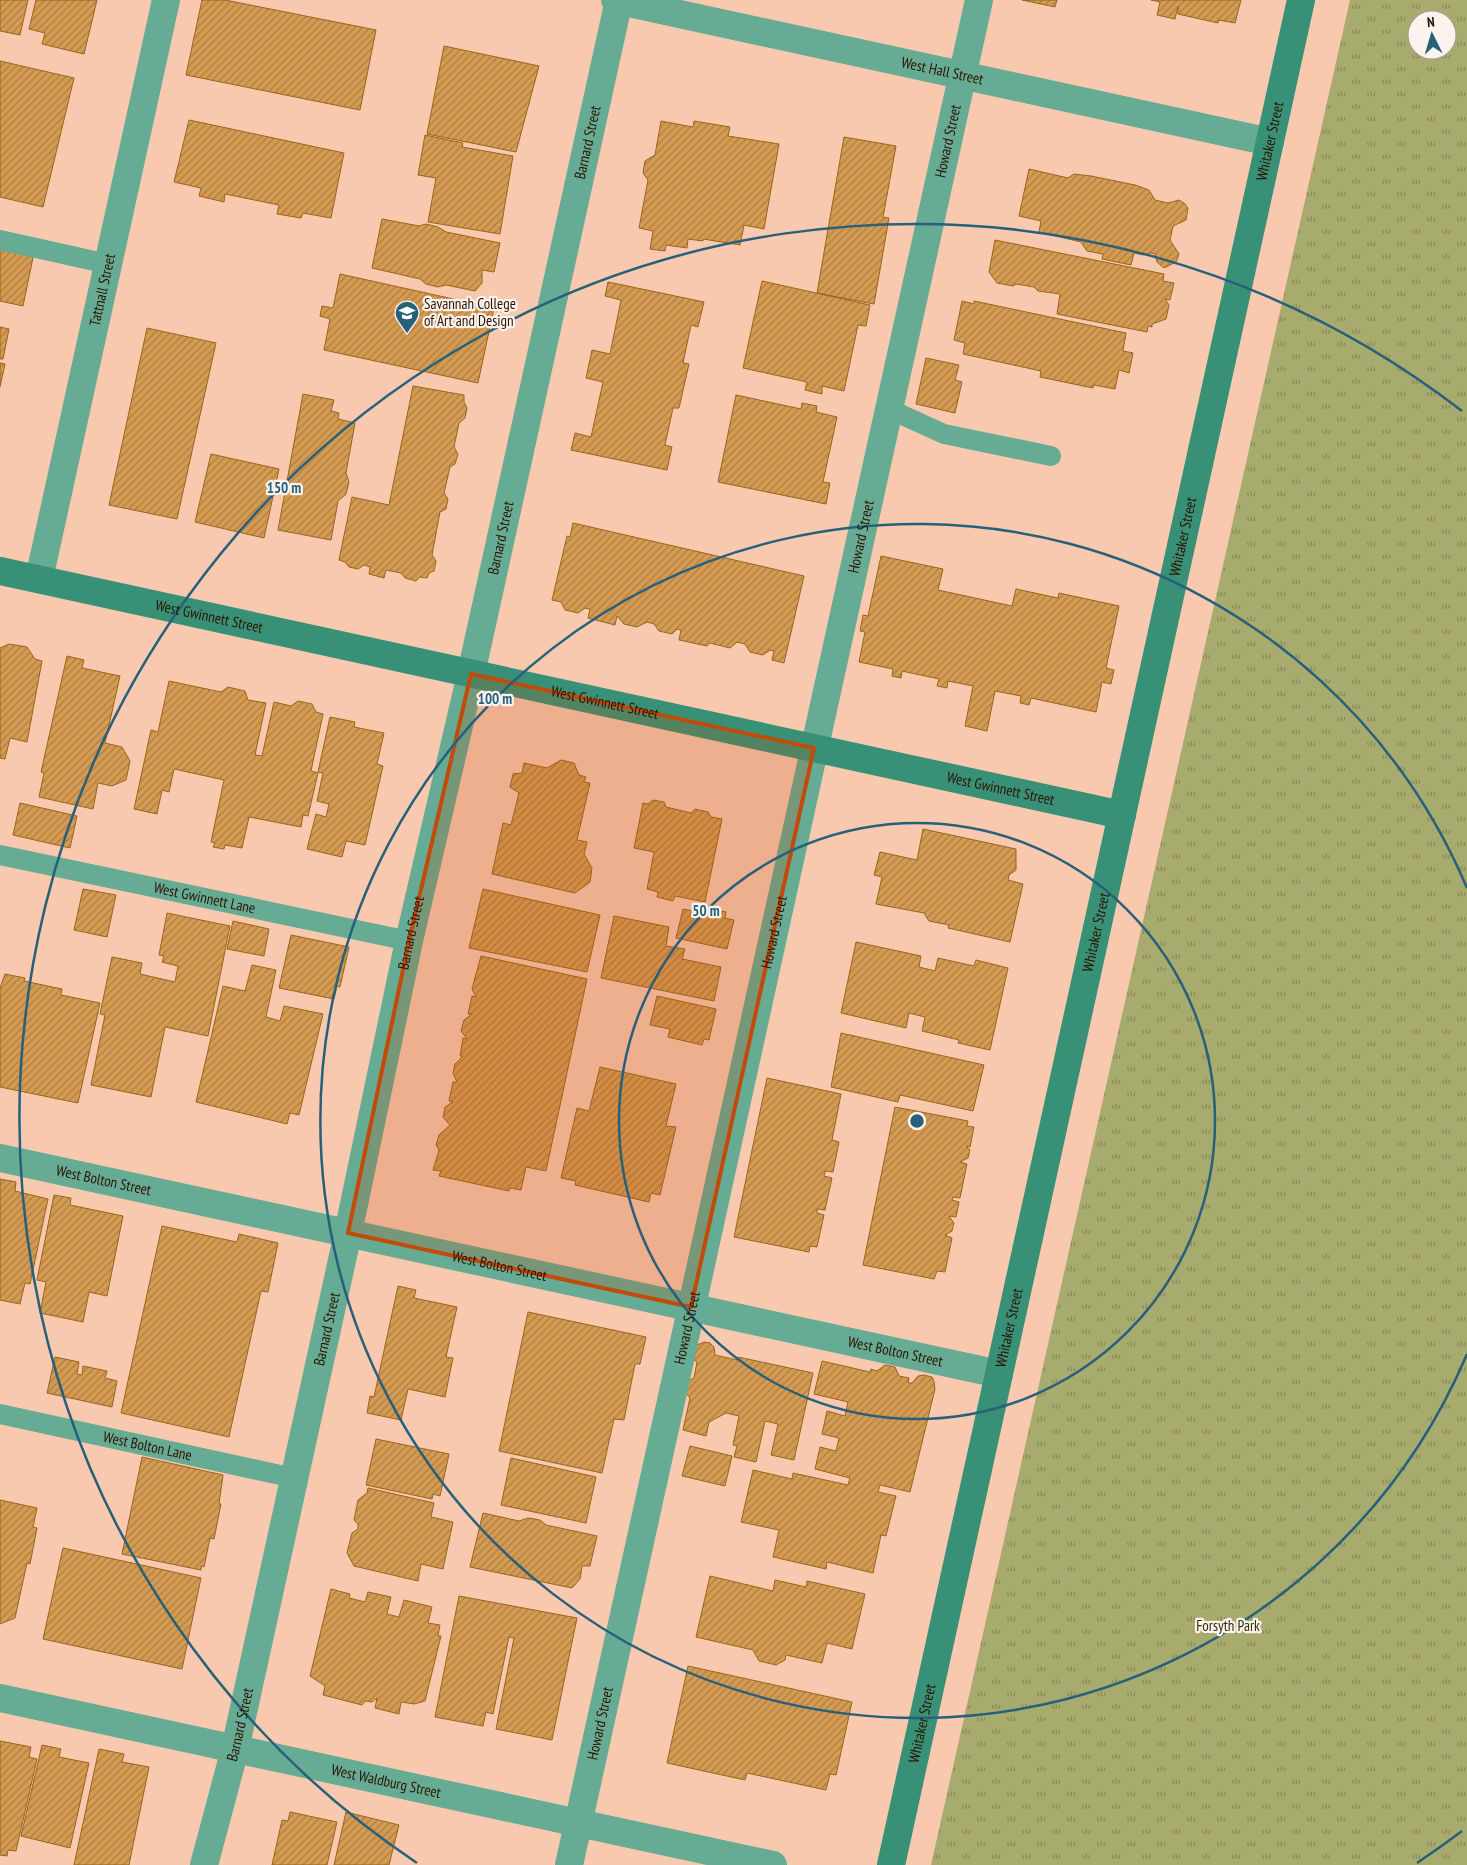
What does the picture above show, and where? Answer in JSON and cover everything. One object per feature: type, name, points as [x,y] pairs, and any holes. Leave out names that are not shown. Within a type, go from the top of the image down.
[{"type":"main road","name":"Whitaker Street","points":[[891,1865],[1301,0]]},
{"type":"main road","name":"West Gwinnett Street","points":[[0,571],[1122,815]]},
{"type":"street","name":"Tattnall Street","points":[[39,579],[166,0]]},
{"type":"street","name":"West Hall Street","points":[[618,0],[1270,142]]},
{"type":"street","name":"Barnard Street","points":[[204,1865],[235,1749],[348,1233],[409,941],[471,674],[618,0]]},
{"type":"street","name":"Howard Street","points":[[568,1865],[979,0]]},
{"type":"street","name":"West Bolton Street","points":[[0,1158],[999,1374]]},
{"type":"street","name":"West Waldburg Street","points":[[0,1698],[773,1865]]},
{"type":"lane","points":[[0,240],[108,264]]},
{"type":"lane","points":[[889,409],[944,434],[1051,456]]},
{"type":"lane","name":"West Gwinnett Lane","points":[[0,855],[409,941]]},
{"type":"lane","name":"West Bolton Lane","points":[[0,1414],[294,1478]]},
{"type":"highlighted area","points":[[471,674],[814,748],[691,1307],[348,1233],[409,941]]},
{"type":"green space","name":"Forsyth Park","points":[[1350,0],[1467,0],[1467,1865],[931,1865]]},
{"type":"building","points":[[0,0],[28,0],[20,35],[0,31]]},
{"type":"building","points":[[36,0],[97,0],[84,54],[42,44],[45,33],[29,29]]},
{"type":"building","points":[[202,0],[225,0],[376,30],[360,110],[186,75]]},
{"type":"building","points":[[1022,0],[1057,0],[1055,7]]},
{"type":"building","points":[[1151,0],[1241,0],[1235,23],[1219,20],[1218,23],[1178,14],[1178,6],[1175,19],[1157,15],[1160,2]]},
{"type":"building","points":[[444,46],[539,66],[516,152],[427,134]]},
{"type":"building","points":[[0,61],[74,78],[43,207],[0,197]]},
{"type":"building","points":[[189,120],[344,153],[331,218],[303,213],[301,218],[277,214],[279,205],[225,194],[224,202],[199,196],[201,188],[174,182]]},
{"type":"building","points":[[661,121],[693,127],[694,121],[730,127],[728,136],[779,144],[764,229],[744,225],[740,245],[703,239],[703,241],[688,239],[687,248],[666,245],[665,251],[650,249],[653,231],[639,228],[648,180],[643,173],[645,161],[655,155]]},
{"type":"building","points":[[425,135],[463,143],[462,147],[513,156],[500,234],[428,222],[436,178],[418,175]]},
{"type":"building","points":[[844,137],[896,146],[883,217],[889,218],[874,304],[817,293]]},
{"type":"building","points":[[1029,169],[1068,178],[1074,174],[1135,185],[1149,190],[1155,200],[1168,203],[1179,200],[1184,203],[1188,208],[1186,220],[1173,226],[1170,240],[1179,254],[1176,262],[1164,268],[1157,262],[1155,254],[1151,253],[1143,255],[1134,253],[1131,265],[1102,259],[1103,254],[1087,251],[1081,242],[1039,232],[1041,221],[1019,216]]},
{"type":"building","points":[[382,219],[419,226],[426,224],[438,227],[446,232],[500,243],[494,272],[482,270],[482,283],[475,291],[446,285],[438,287],[426,284],[420,279],[372,268]]},
{"type":"building","points":[[995,240],[1164,274],[1163,281],[1174,283],[1170,300],[1165,299],[1169,305],[1166,319],[1152,324],[1152,327],[1148,326],[1147,332],[1057,314],[1060,294],[1038,291],[1034,287],[997,283],[989,272]]},
{"type":"building","points":[[0,241],[35,248],[23,306],[0,301]]},
{"type":"building","name":"Savannah College of Art and Design","points":[[340,274],[494,308],[478,383],[324,350],[330,319],[320,316],[322,306],[333,308]]},
{"type":"building","points":[[762,281],[870,305],[866,326],[858,325],[844,391],[822,386],[822,394],[805,390],[807,382],[743,368]]},
{"type":"building","points":[[608,282],[704,302],[698,327],[691,325],[683,363],[689,364],[679,408],[673,408],[665,445],[672,447],[667,470],[571,450],[575,433],[591,437],[603,382],[586,378],[592,350],[610,354],[621,300],[605,296]]},
{"type":"building","points":[[962,301],[974,304],[974,301],[1126,333],[1123,351],[1133,353],[1129,373],[1119,370],[1115,389],[1094,385],[1093,388],[1040,377],[1041,371],[963,354],[965,343],[954,340]]},
{"type":"building","points":[[0,327],[9,329],[3,359],[0,359]]},
{"type":"building","points":[[147,328],[216,343],[177,519],[109,505]]},
{"type":"building","points":[[926,358],[959,365],[955,380],[962,382],[955,413],[916,404]]},
{"type":"building","points":[[0,363],[5,364],[0,387]]},
{"type":"building","points":[[413,386],[464,395],[464,402],[467,408],[465,418],[459,423],[454,447],[458,454],[455,464],[450,467],[444,493],[448,499],[446,509],[440,512],[432,555],[436,561],[434,571],[429,573],[427,578],[420,577],[416,581],[405,578],[401,573],[386,570],[384,578],[369,574],[370,567],[364,565],[358,569],[349,567],[345,562],[339,560],[352,497],[389,505]]},
{"type":"building","points":[[303,394],[334,400],[331,411],[339,413],[338,419],[355,423],[346,473],[349,482],[346,494],[338,501],[331,540],[278,530]]},
{"type":"building","points":[[736,395],[801,409],[802,403],[817,406],[816,412],[837,417],[823,482],[830,483],[826,504],[718,482]]},
{"type":"building","points":[[211,454],[279,469],[264,538],[195,522]]},
{"type":"building","points":[[573,523],[804,576],[784,663],[772,660],[774,651],[770,650],[763,655],[750,652],[745,644],[737,642],[730,648],[710,643],[707,646],[679,640],[681,630],[677,629],[672,634],[659,631],[654,624],[647,622],[637,627],[624,624],[617,616],[615,625],[588,618],[590,609],[585,608],[578,613],[565,610],[561,602],[552,600],[567,536],[570,537]]},
{"type":"building","points":[[881,556],[943,569],[938,590],[1012,606],[1016,589],[1058,598],[1059,593],[1119,606],[1106,668],[1114,670],[1111,684],[1102,682],[1096,712],[1031,698],[1029,705],[1020,703],[1021,696],[995,691],[987,731],[965,726],[973,686],[948,681],[947,688],[937,686],[939,679],[902,671],[901,678],[892,676],[893,669],[859,662],[865,632],[860,631],[863,615],[868,616]]},
{"type":"building","points":[[9,644],[27,647],[35,659],[42,661],[27,742],[10,738],[5,759],[0,758],[0,648]]},
{"type":"building","points":[[67,656],[84,660],[82,668],[120,676],[105,743],[122,747],[130,761],[126,780],[112,786],[98,783],[93,809],[39,797],[44,773],[41,772]]},
{"type":"building","points":[[169,681],[221,692],[228,687],[245,691],[248,700],[266,703],[255,755],[262,756],[274,702],[291,706],[298,701],[312,704],[316,712],[323,714],[311,771],[318,773],[308,816],[303,815],[301,827],[249,817],[242,848],[225,845],[224,849],[213,847],[215,843],[211,842],[224,780],[174,769],[169,792],[162,790],[157,814],[134,809],[151,730],[158,732]]},
{"type":"building","points":[[330,717],[355,722],[354,727],[384,733],[377,764],[383,766],[365,845],[346,841],[342,857],[307,849],[316,814],[326,817],[329,804],[317,801],[323,773],[318,772]]},
{"type":"building","points":[[561,760],[574,763],[579,775],[586,777],[584,782],[590,783],[577,840],[587,842],[584,854],[592,868],[590,882],[575,893],[492,874],[503,823],[511,825],[519,793],[510,787],[513,774],[522,773],[524,763],[547,768]]},
{"type":"building","points":[[653,800],[664,802],[666,807],[691,813],[695,809],[708,812],[711,817],[722,819],[705,902],[675,896],[673,901],[657,897],[658,892],[647,889],[654,852],[634,848],[643,803],[648,804]]},
{"type":"building","points":[[20,803],[77,816],[70,848],[13,835]]},
{"type":"building","points":[[923,829],[1016,849],[1016,870],[1009,875],[1008,880],[1023,884],[1010,942],[948,928],[949,925],[929,921],[924,913],[876,904],[882,877],[874,875],[880,852],[917,860]]},
{"type":"building","points":[[83,889],[116,895],[107,937],[74,930]]},
{"type":"building","points":[[483,889],[600,915],[587,972],[469,948]]},
{"type":"building","points":[[683,909],[708,914],[710,909],[726,912],[725,918],[734,920],[727,949],[676,938]]},
{"type":"building","points":[[167,913],[230,926],[208,1036],[165,1027],[151,1097],[91,1085],[105,1015],[100,1014],[112,957],[142,963],[140,974],[175,982],[178,966],[162,962],[164,956],[159,955]]},
{"type":"building","points":[[614,916],[669,927],[666,946],[685,949],[682,959],[721,967],[714,1001],[601,978]]},
{"type":"building","points":[[233,921],[269,929],[264,956],[227,949]]},
{"type":"building","points":[[291,935],[349,947],[340,987],[337,986],[334,999],[279,988]]},
{"type":"building","points":[[856,942],[921,956],[919,967],[935,971],[938,958],[974,966],[976,960],[1008,968],[990,1050],[958,1043],[959,1040],[922,1031],[925,1017],[909,1013],[906,1028],[841,1013]]},
{"type":"building","points":[[481,956],[587,979],[546,1171],[526,1167],[521,1190],[510,1188],[509,1191],[439,1176],[441,1171],[433,1170],[439,1150],[436,1145],[439,1135],[450,1125],[443,1117],[445,1107],[453,1102],[449,1101],[453,1082],[457,1082],[453,1073],[455,1064],[463,1056],[460,1056],[463,1038],[467,1039],[461,1031],[464,1020],[472,1014],[468,1014],[472,996],[476,997],[472,989]]},
{"type":"building","points":[[252,965],[276,970],[266,1017],[280,1021],[284,1006],[323,1014],[299,1115],[290,1113],[287,1124],[196,1102],[223,986],[245,991]]},
{"type":"building","points":[[5,974],[25,978],[24,981],[62,989],[61,995],[100,1003],[78,1103],[0,1087],[0,988]]},
{"type":"building","points":[[657,996],[716,1009],[709,1040],[704,1039],[702,1045],[668,1037],[670,1029],[650,1025]]},
{"type":"building","points":[[841,1033],[984,1065],[973,1111],[900,1095],[898,1102],[831,1087]]},
{"type":"building","points":[[600,1067],[676,1084],[666,1126],[676,1127],[660,1195],[651,1193],[649,1202],[575,1185],[576,1181],[561,1178],[577,1108],[589,1111]]},
{"type":"building","points":[[767,1078],[841,1094],[832,1140],[839,1142],[833,1172],[825,1171],[824,1176],[832,1178],[825,1210],[817,1209],[817,1213],[824,1215],[817,1247],[810,1246],[809,1252],[734,1237]]},
{"type":"building","points":[[895,1107],[968,1121],[967,1126],[974,1127],[970,1147],[966,1146],[970,1150],[968,1158],[960,1162],[967,1164],[960,1198],[953,1197],[952,1200],[959,1202],[956,1217],[949,1216],[954,1223],[952,1231],[945,1235],[952,1238],[945,1272],[937,1271],[934,1279],[863,1265]]},
{"type":"building","points":[[0,1179],[16,1182],[15,1191],[48,1199],[30,1284],[25,1283],[20,1304],[0,1300]]},
{"type":"building","points":[[54,1195],[71,1198],[70,1205],[123,1216],[107,1296],[89,1292],[83,1322],[40,1313],[46,1282],[37,1280]]},
{"type":"building","points":[[162,1226],[237,1242],[239,1234],[278,1243],[268,1292],[261,1291],[229,1437],[121,1413]]},
{"type":"building","points":[[398,1286],[416,1290],[414,1298],[457,1307],[446,1357],[453,1358],[445,1397],[408,1389],[401,1420],[367,1413],[370,1396],[374,1397]]},
{"type":"building","points":[[528,1312],[646,1337],[640,1364],[635,1364],[624,1420],[614,1419],[602,1473],[499,1451]]},
{"type":"building","points":[[705,1342],[710,1343],[714,1347],[715,1355],[737,1360],[738,1357],[813,1373],[794,1460],[771,1455],[778,1424],[765,1421],[756,1462],[734,1457],[737,1446],[733,1445],[739,1416],[726,1413],[709,1422],[706,1436],[683,1430],[690,1398],[684,1391],[686,1382],[694,1378],[697,1362],[694,1360],[694,1346]]},
{"type":"building","points":[[55,1357],[79,1362],[77,1374],[82,1375],[83,1366],[107,1371],[105,1378],[117,1381],[112,1407],[47,1393]]},
{"type":"building","points":[[822,1361],[870,1372],[871,1369],[877,1371],[885,1365],[895,1367],[899,1376],[909,1378],[908,1383],[912,1383],[918,1376],[924,1375],[932,1377],[934,1381],[935,1389],[910,1492],[880,1485],[878,1492],[896,1496],[886,1536],[881,1535],[873,1573],[827,1562],[826,1569],[773,1557],[779,1530],[741,1522],[753,1470],[792,1479],[793,1473],[848,1485],[850,1478],[815,1469],[820,1447],[836,1451],[839,1438],[822,1434],[827,1411],[845,1416],[848,1402],[814,1394]]},
{"type":"building","points":[[376,1439],[449,1454],[440,1496],[433,1494],[432,1499],[366,1485]]},
{"type":"building","points":[[690,1446],[732,1456],[725,1486],[682,1476]]},
{"type":"building","points":[[142,1457],[223,1475],[219,1504],[221,1504],[214,1539],[210,1538],[204,1567],[201,1566],[201,1570],[122,1554]]},
{"type":"building","points":[[511,1458],[596,1477],[586,1523],[501,1505]]},
{"type":"building","points":[[368,1488],[434,1503],[431,1517],[453,1522],[443,1569],[421,1564],[418,1581],[354,1566],[347,1553],[352,1533],[358,1529],[358,1524],[354,1520],[358,1500],[367,1493]]},
{"type":"building","points":[[0,1500],[37,1508],[33,1527],[37,1528],[30,1564],[27,1563],[15,1618],[0,1624]]},
{"type":"building","points":[[483,1513],[519,1521],[528,1518],[540,1520],[546,1525],[597,1536],[590,1566],[582,1566],[580,1579],[572,1588],[470,1567]]},
{"type":"building","points":[[63,1548],[201,1578],[182,1669],[43,1639]]},
{"type":"building","points":[[710,1576],[773,1591],[775,1580],[806,1587],[807,1581],[865,1594],[852,1649],[827,1643],[822,1663],[786,1655],[785,1660],[776,1665],[759,1661],[753,1650],[696,1637]]},
{"type":"building","points":[[331,1589],[350,1594],[349,1598],[365,1602],[368,1592],[391,1597],[387,1614],[399,1617],[404,1600],[432,1607],[428,1623],[440,1625],[438,1636],[441,1636],[425,1701],[414,1704],[401,1702],[399,1714],[375,1708],[377,1698],[372,1702],[365,1701],[362,1705],[323,1695],[325,1686],[310,1676]]},
{"type":"building","points":[[459,1596],[577,1618],[552,1740],[496,1729],[514,1638],[509,1637],[493,1714],[486,1712],[483,1726],[435,1717]]},
{"type":"building","points":[[688,1666],[852,1702],[836,1775],[830,1774],[826,1790],[747,1773],[745,1780],[667,1763]]},
{"type":"building","points":[[0,1741],[31,1747],[29,1757],[37,1759],[16,1851],[8,1850],[7,1856],[0,1855]]},
{"type":"building","points":[[42,1745],[61,1749],[59,1757],[89,1763],[70,1848],[21,1836]]},
{"type":"building","points":[[99,1749],[124,1754],[122,1762],[149,1767],[129,1865],[74,1865]]},
{"type":"building","points":[[290,1812],[337,1822],[327,1865],[272,1865],[282,1820],[288,1821]]},
{"type":"building","points":[[346,1812],[399,1825],[389,1865],[334,1865]]},
{"type":"place","name":"Savannah College of Art and Design","points":[[407,334]]}]
